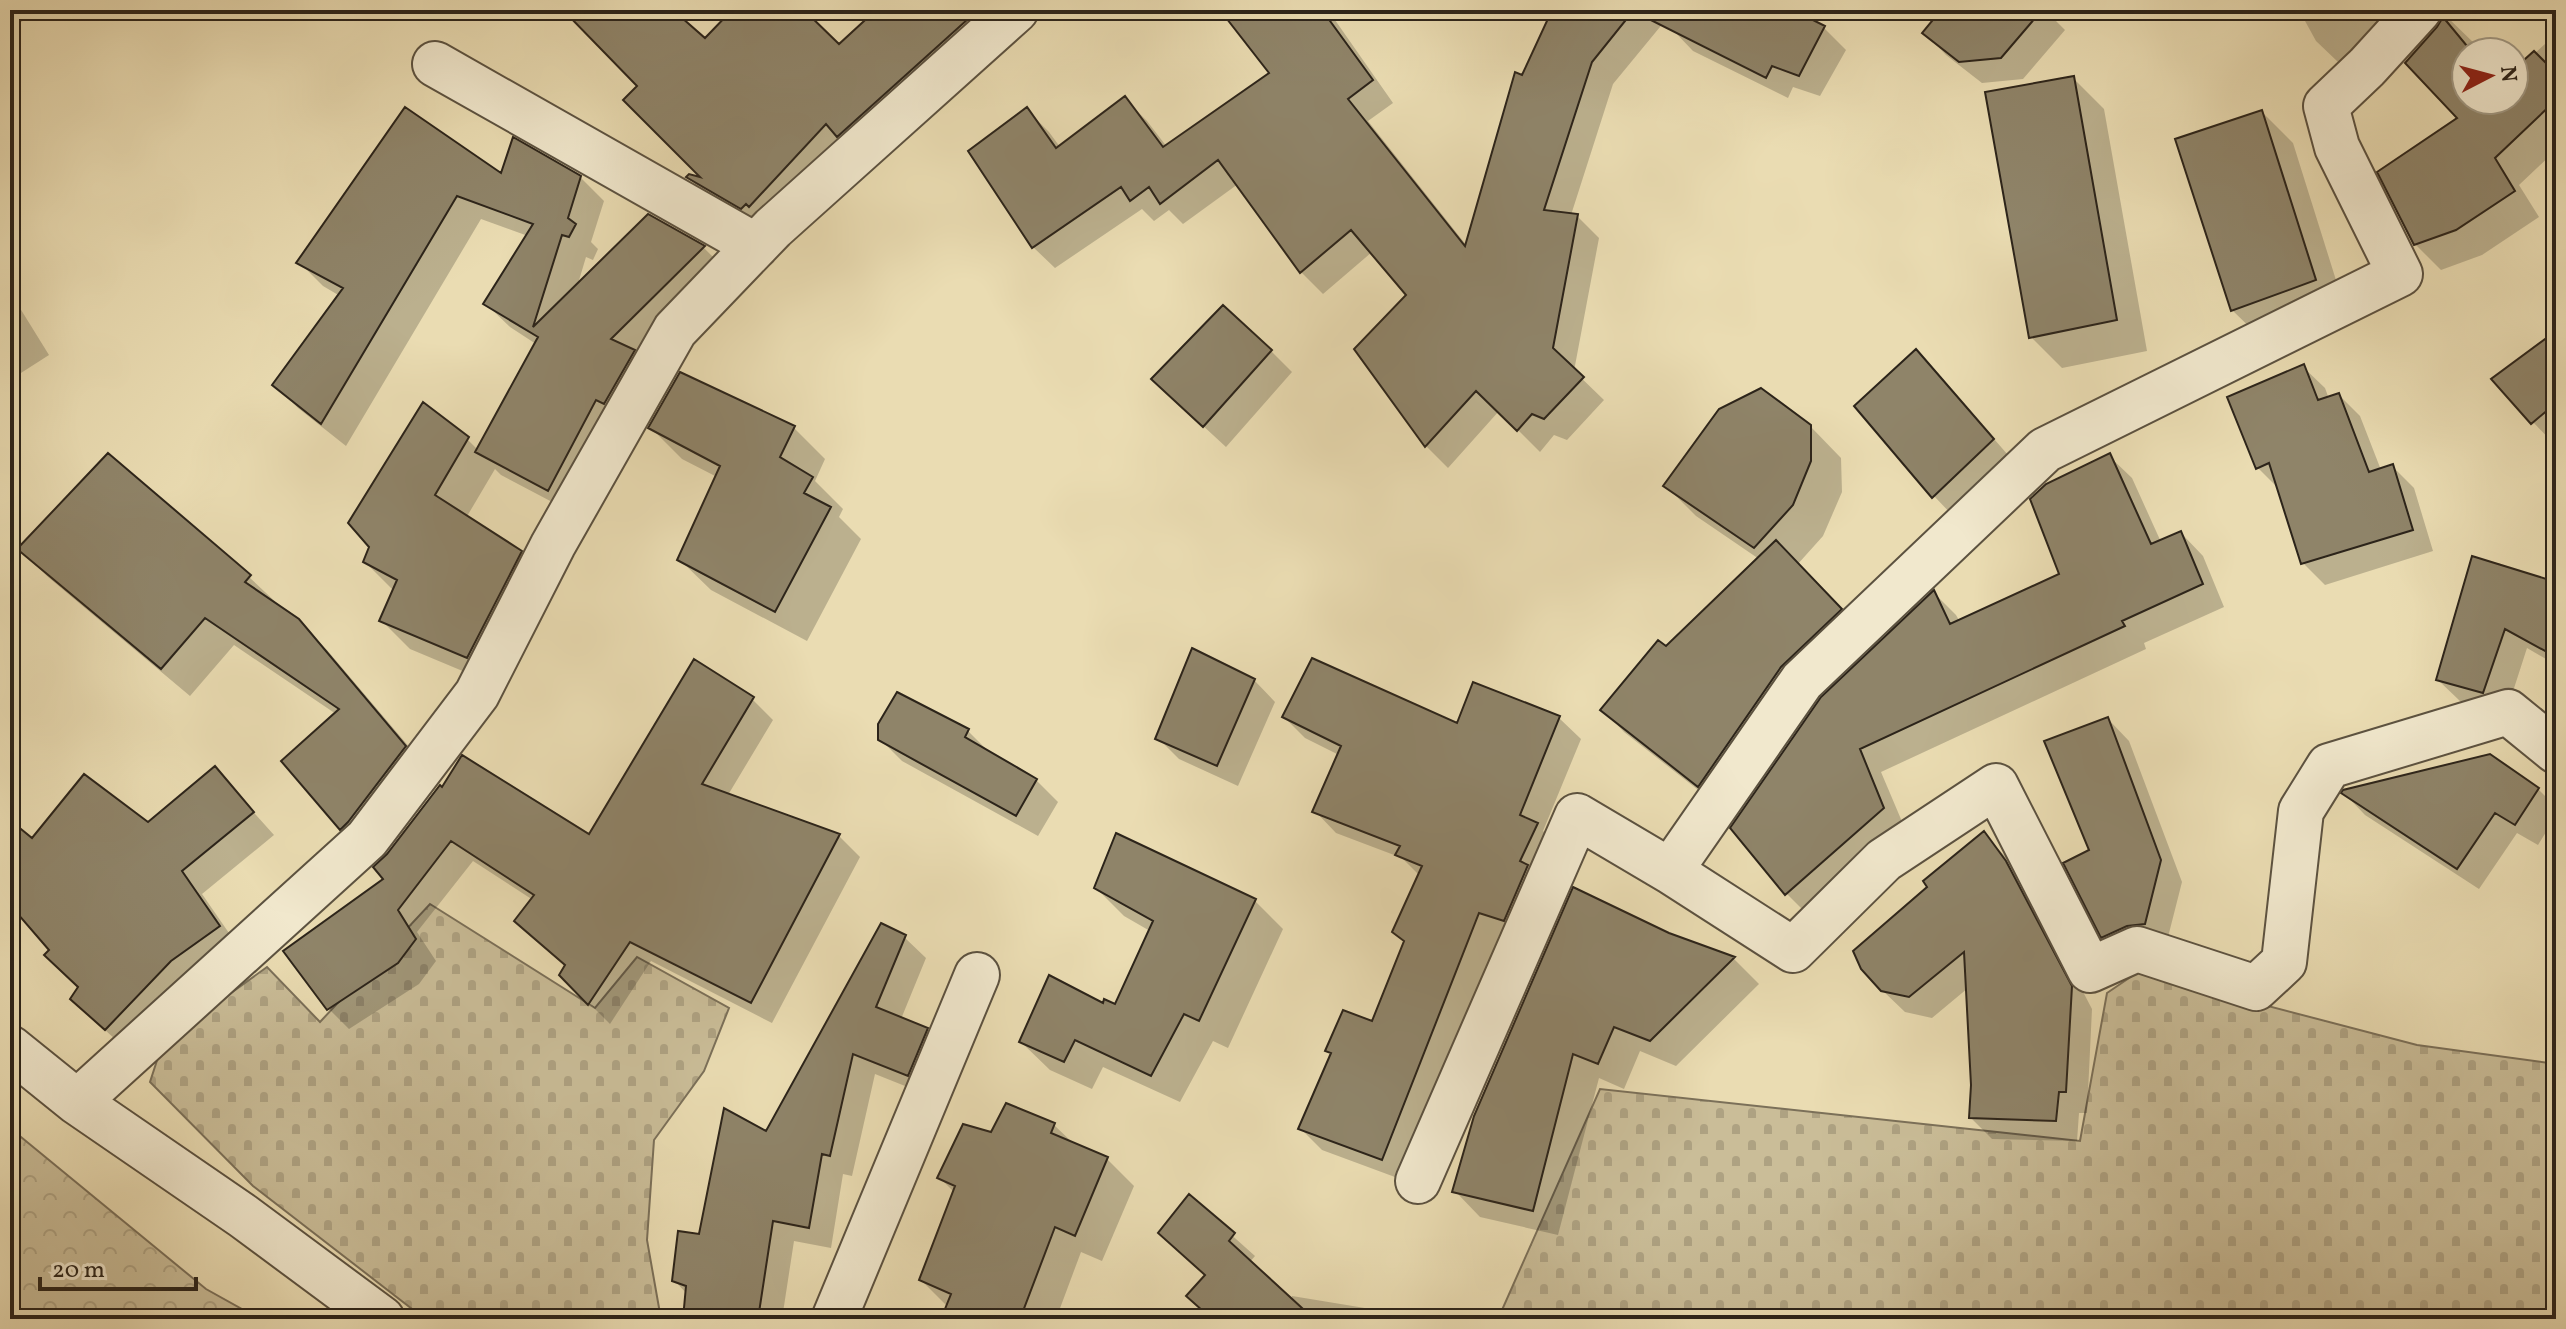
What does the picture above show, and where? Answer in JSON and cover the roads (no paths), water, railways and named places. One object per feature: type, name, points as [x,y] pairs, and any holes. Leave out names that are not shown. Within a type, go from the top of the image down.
[{"type":"street","points":[[77,1102],[367,839],[477,694],[553,545],[675,330],[795,208],[1016,10]]},
{"type":"street","points":[[1670,871],[1802,681],[2045,450],[2400,274],[2337,147],[2326,106],[2419,10]]},
{"type":"street","points":[[435,64],[756,246]]},
{"type":"street","points":[[1418,1181],[1577,816],[1793,950],[1884,860],[1996,786],[2090,970],[2137,949],[2256,988],[2284,962],[2301,811],[2329,766],[2508,712],[2556,751]]},
{"type":"street","points":[[834,1319],[977,975]]},
{"type":"street","points":[[10,1048],[77,1102],[243,1216],[382,1319]]}]
